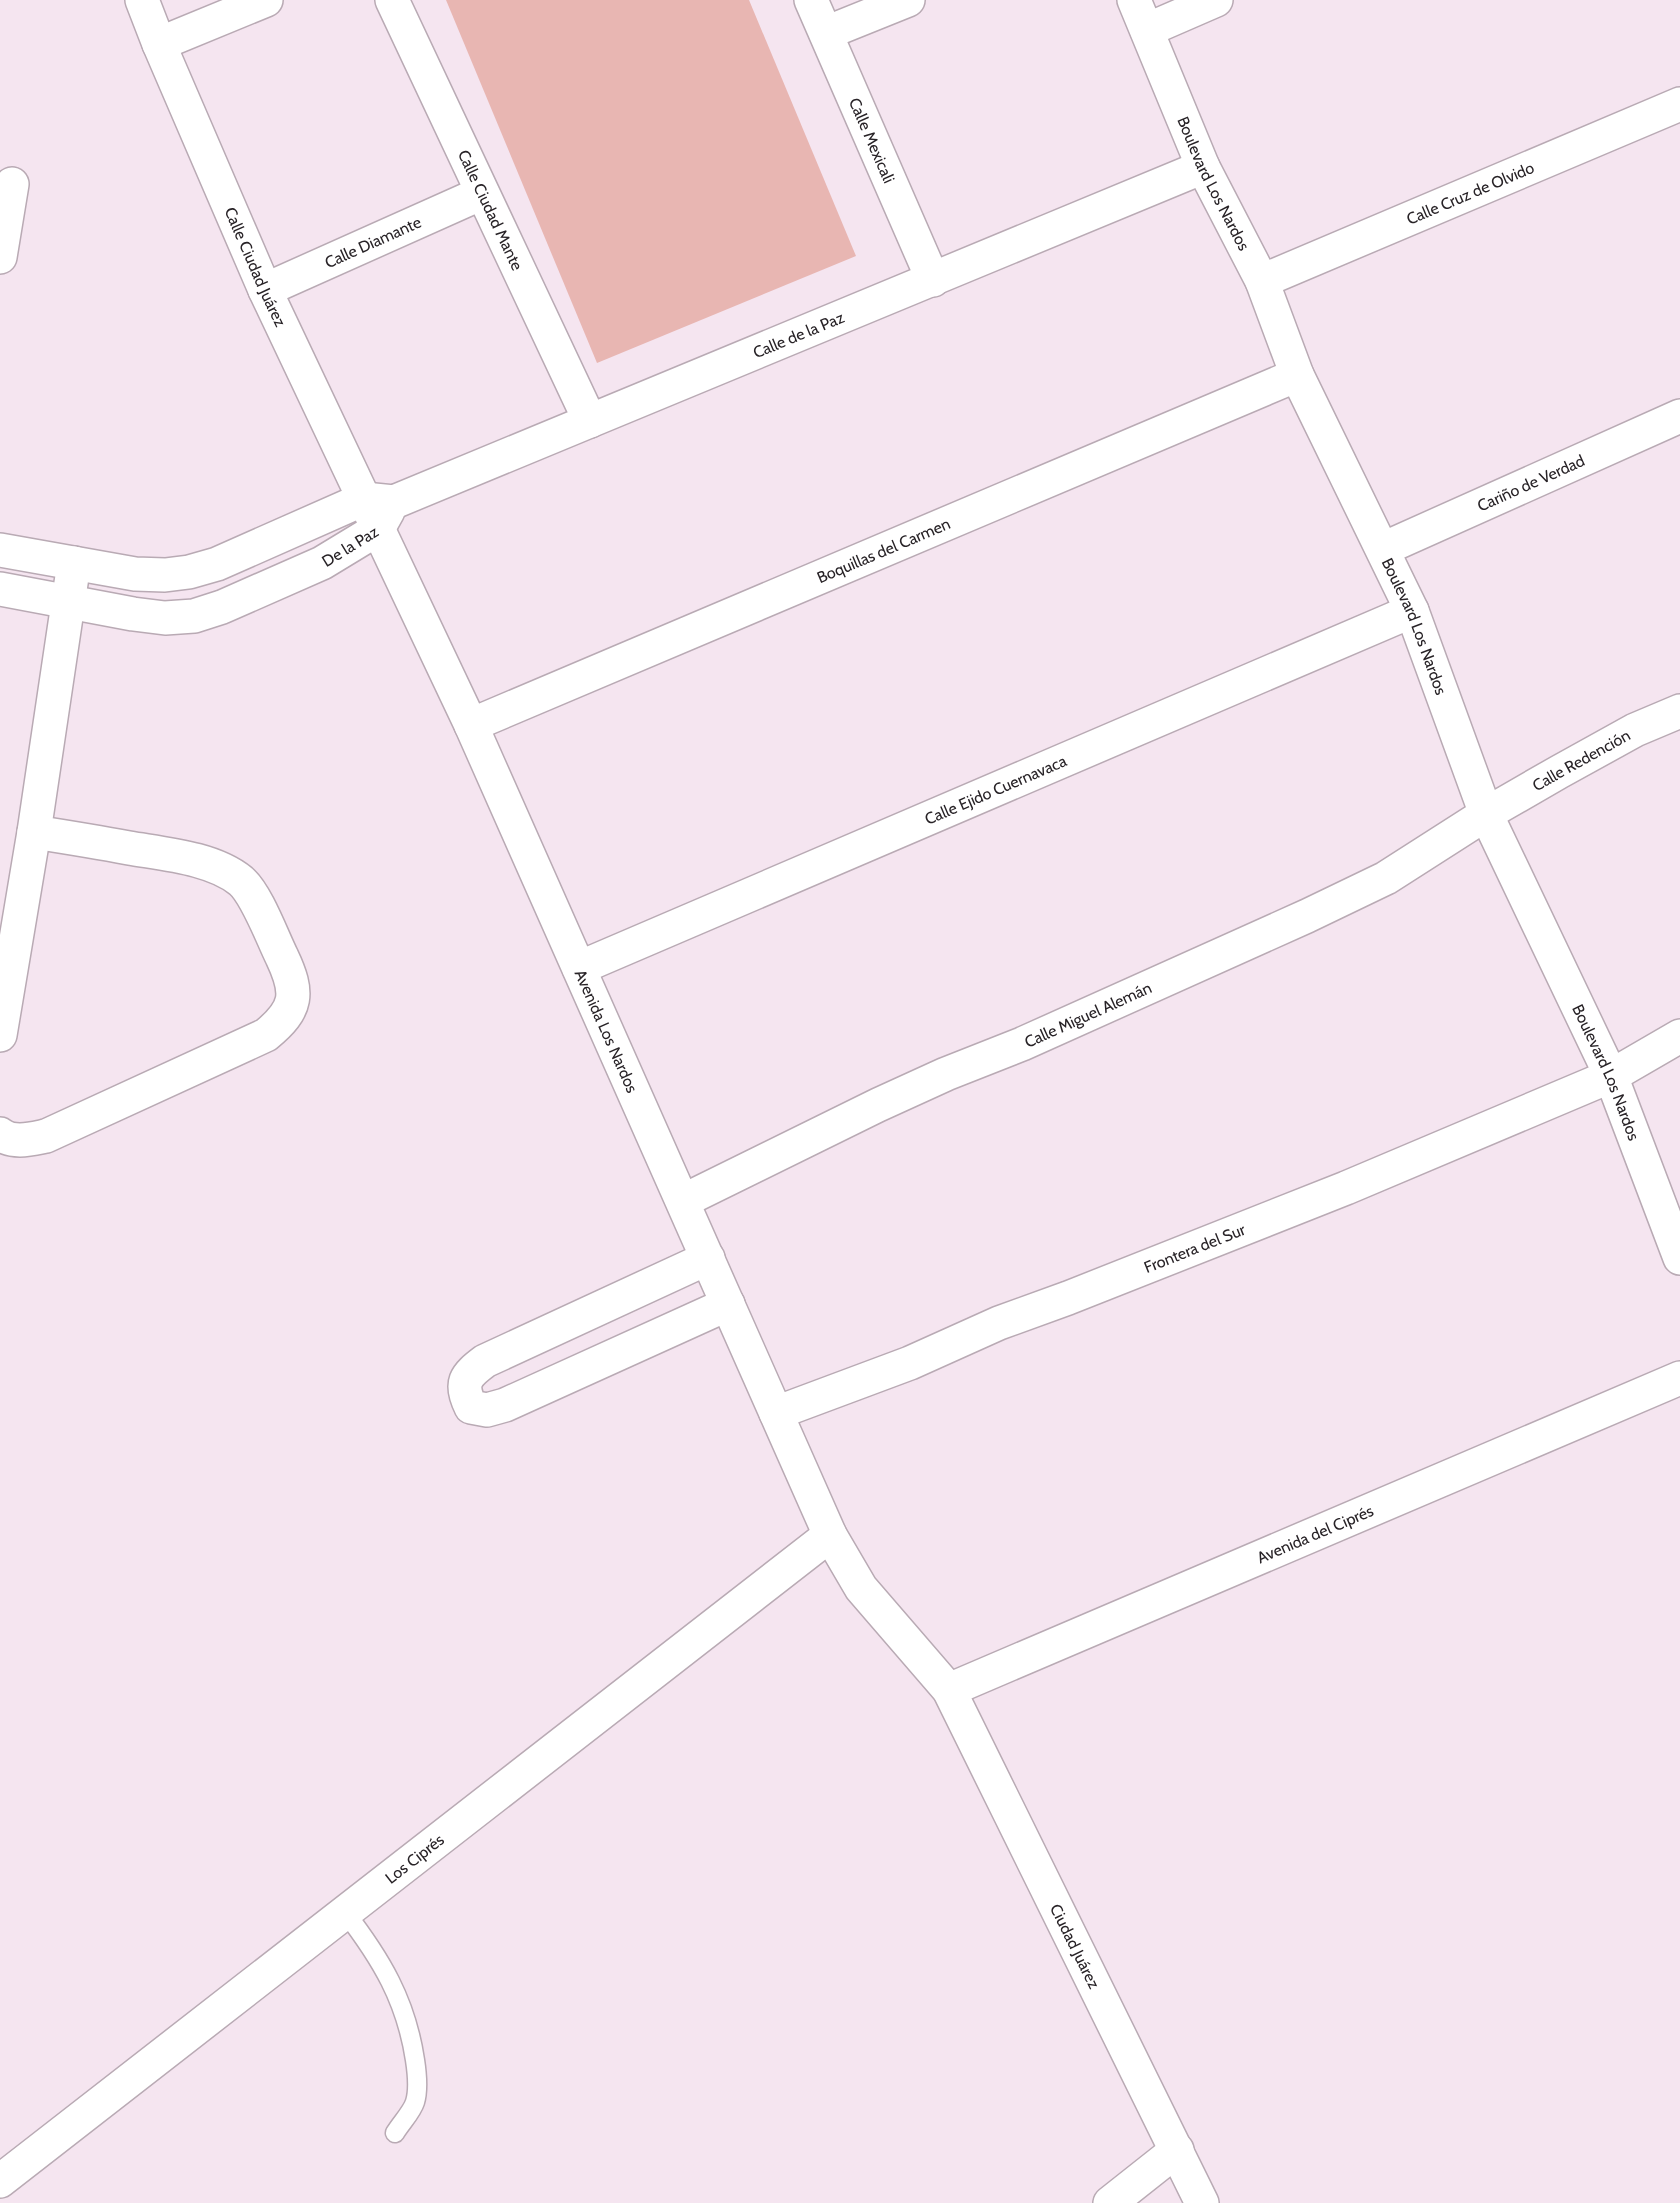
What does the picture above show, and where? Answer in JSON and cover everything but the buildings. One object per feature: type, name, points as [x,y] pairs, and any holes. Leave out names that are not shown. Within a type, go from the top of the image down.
[{"type":"street","name":"Calle Ciudad Juárez","points":[[142,0],[266,290],[379,510]]},
{"type":"street","points":[[159,44],[266,0]]},
{"type":"street","name":"Calle Ciudad Mante","points":[[392,0],[590,421]]},
{"type":"street","name":"Calle Mexicali","points":[[811,0],[933,280]]},
{"type":"street","points":[[826,33],[908,0]]},
{"type":"street","name":"Boulevard Los Nardos","points":[[1134,0],[1203,167],[1262,281],[1297,375],[1412,611],[1486,814],[1611,1076],[1680,1258]]},
{"type":"street","points":[[1147,30],[1216,0]]},
{"type":"street","name":"Calle Cruz de Olvido","points":[[1262,281],[1680,104]]},
{"type":"street","name":"Calle de la Paz","points":[[379,510],[1203,167]]},
{"type":"street","points":[[0,256],[12,184]]},
{"type":"street","name":"Calle Diamante","points":[[266,290],[482,192]]},
{"type":"street","name":"Boquillas del Carmen","points":[[471,725],[1297,375]]},
{"type":"street","name":"Cariño de Verdad","points":[[1383,549],[1680,416]]},
{"type":"street","name":"De la Paz","points":[[0,550],[135,574],[189,572],[379,510]]},
{"type":"street","name":"De la Paz","points":[[0,589],[69,603],[165,618],[194,616],[222,607],[322,563],[379,510]]},
{"type":"street","name":"Avenida Los Nardos","points":[[379,510],[471,725],[830,1535]]},
{"type":"street","points":[[0,1035],[34,832],[74,563]]},
{"type":"street","name":"Calle Ejido Cuernavaca","points":[[579,968],[1412,611]]},
{"type":"street","name":"Calle Redención","points":[[1486,814],[1635,730],[1680,711]]},
{"type":"street","name":"Calle Miguel Alemán","points":[[683,1201],[878,1105],[1297,921],[1386,878],[1486,814]]},
{"type":"street","points":[[0,1134],[16,1140],[46,1136],[266,1035],[282,1023],[291,1007],[294,991],[291,975],[258,906],[241,881],[220,869],[187,858],[34,832]]},
{"type":"street","name":"Frontera del Sur","points":[[776,1413],[910,1363],[999,1323],[1346,1188],[1611,1076],[1680,1036]]},
{"type":"street","points":[[708,1258],[485,1361],[465,1380],[464,1393],[471,1407],[487,1410],[505,1405],[728,1304]]},
{"type":"street","name":"Avenida del Ciprés","points":[[949,1690],[1680,1378]]},
{"type":"street","name":"Ciudad Juárez","points":[[830,1535],[861,1588],[949,1690],[1202,2203]]},
{"type":"street","name":"Los Ciprés","points":[[0,2181],[830,1535]]},
{"type":"street","points":[[1110,2203],[1177,2150]]},
{"type":"lane","points":[[345,1912],[375,1952],[386,1972],[407,2023],[417,2077],[415,2102],[395,2133]]},
{"type":"shaded area","points":[[446,0],[749,0],[856,256],[597,363]]}]
